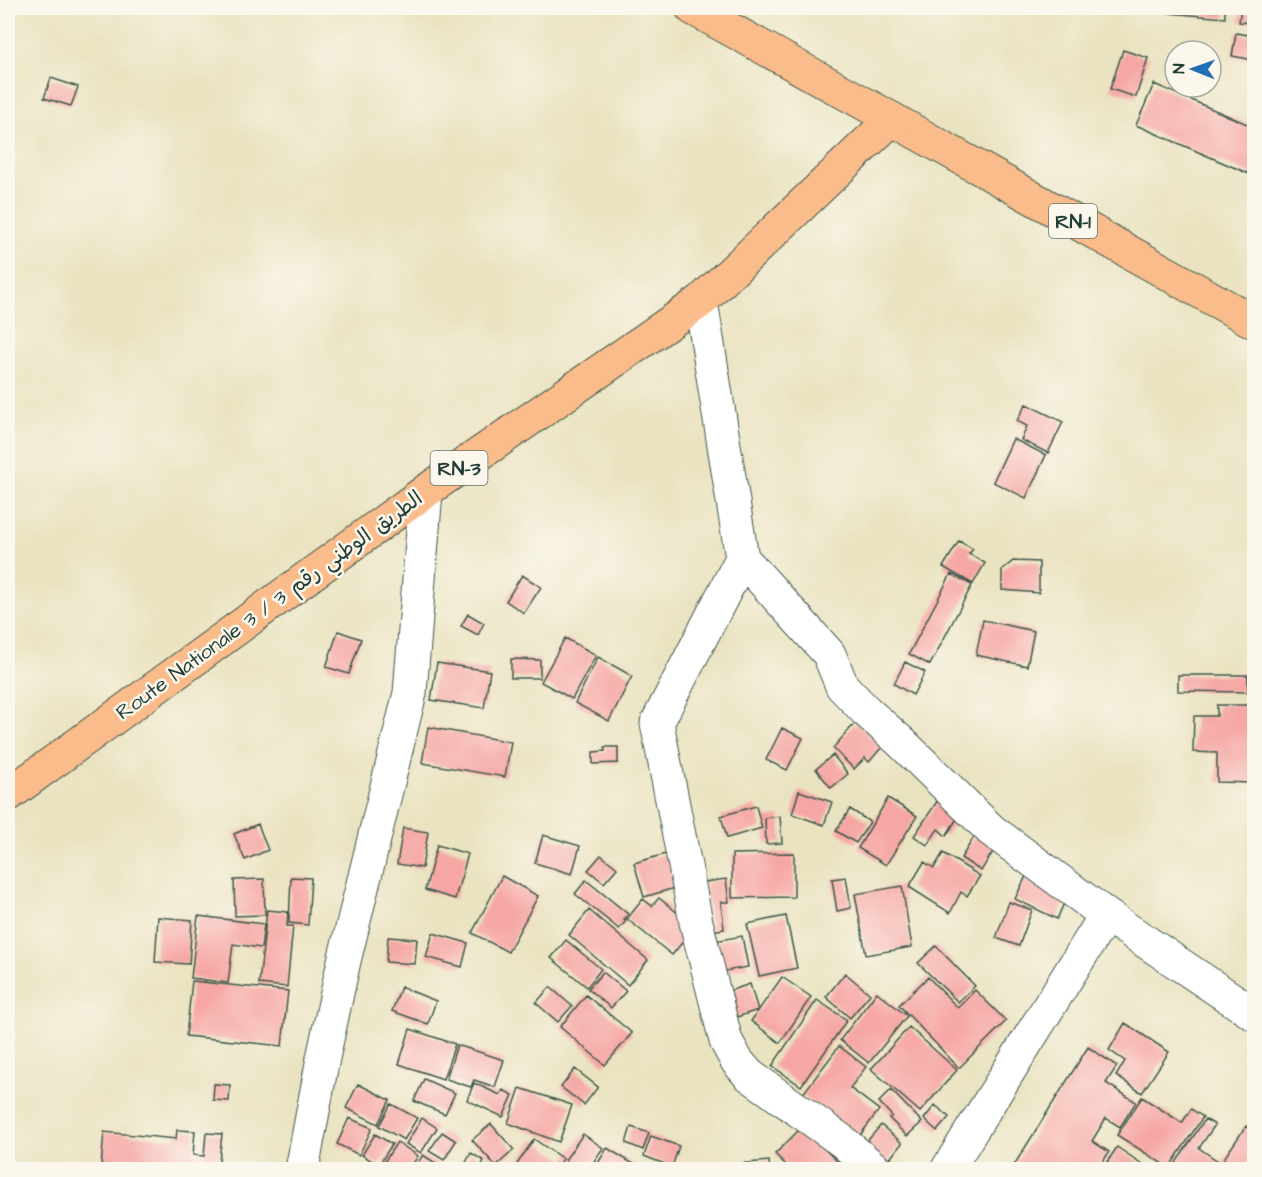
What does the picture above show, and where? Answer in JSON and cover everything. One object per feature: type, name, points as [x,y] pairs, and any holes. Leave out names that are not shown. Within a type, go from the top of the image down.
[{"type":"main road","name":"RN-1","points":[[692,8],[1254,322]]},
{"type":"main road","name":"Route Nationale 3 / الطريق الوطني رقم 3","points":[[8,795],[426,491],[701,301],[892,119]]},
{"type":"street","points":[[701,301],[742,558],[829,654],[842,686],[991,830],[1106,915],[1254,1014]]},
{"type":"street","points":[[302,1170],[342,972],[410,693],[426,491]]},
{"type":"street","points":[[742,558],[657,723],[696,922],[726,1041],[738,1061],[749,1075],[842,1141],[876,1170]]},
{"type":"street","points":[[946,1170],[1106,915]]},
{"type":"building","points":[[1169,8],[1225,8],[1225,18],[1169,13]]},
{"type":"building","points":[[1241,8],[1254,8],[1254,23],[1239,22]]},
{"type":"building","points":[[1236,33],[1254,36],[1254,60],[1232,56]]},
{"type":"building","points":[[1123,50],[1148,58],[1136,97],[1110,89]]},
{"type":"building","points":[[51,78],[78,87],[71,106],[44,98]]},
{"type":"building","points":[[1154,84],[1163,88],[1163,99],[1189,99],[1254,127],[1254,176],[1136,125]]},
{"type":"building","points":[[1026,404],[1063,422],[1048,453],[1021,440],[1027,426],[1017,421]]},
{"type":"building","points":[[1013,439],[1046,455],[1026,498],[993,482]]},
{"type":"building","points":[[959,541],[973,549],[969,554],[985,563],[973,584],[943,567]]},
{"type":"building","points":[[1013,561],[1039,562],[1039,593],[1002,590],[1002,570]]},
{"type":"building","points":[[951,574],[972,585],[930,665],[909,654]]},
{"type":"building","points":[[522,575],[541,587],[524,613],[506,601]]},
{"type":"building","points":[[468,614],[484,623],[478,635],[461,626]]},
{"type":"building","points":[[983,620],[1034,631],[1027,666],[976,655]]},
{"type":"building","points":[[338,631],[361,639],[349,674],[326,667]]},
{"type":"building","points":[[565,638],[596,655],[572,699],[541,682]]},
{"type":"building","points":[[598,657],[632,676],[609,721],[575,703]]},
{"type":"building","points":[[511,659],[540,660],[540,678],[511,678]]},
{"type":"building","points":[[905,662],[925,672],[913,695],[894,684]]},
{"type":"building","points":[[437,663],[490,671],[484,708],[431,700]]},
{"type":"building","points":[[1178,675],[1248,675],[1248,692],[1178,691]]},
{"type":"building","points":[[1217,705],[1254,705],[1254,783],[1217,782],[1217,753],[1193,752],[1194,716],[1217,716]]},
{"type":"building","points":[[856,722],[882,747],[869,762],[865,758],[854,769],[833,748]]},
{"type":"building","points":[[428,727],[511,742],[505,777],[422,763]]},
{"type":"building","points":[[782,728],[803,738],[787,770],[766,760]]},
{"type":"building","points":[[605,747],[618,747],[618,763],[593,764],[593,752],[605,751]]},
{"type":"building","points":[[833,755],[848,774],[831,788],[816,769]]},
{"type":"building","points":[[799,791],[832,802],[824,825],[792,814]]},
{"type":"building","points":[[888,798],[917,816],[886,865],[858,848]]},
{"type":"building","points":[[938,800],[960,814],[946,836],[938,829],[927,845],[914,836]]},
{"type":"building","points":[[756,806],[762,828],[727,838],[721,816]]},
{"type":"building","points":[[850,809],[870,822],[856,843],[836,831]]},
{"type":"building","points":[[780,816],[782,843],[766,844],[765,818]]},
{"type":"building","points":[[258,824],[268,850],[245,860],[234,834]]},
{"type":"building","points":[[403,828],[428,832],[422,868],[397,864]]},
{"type":"building","points":[[979,829],[999,842],[981,871],[961,858]]},
{"type":"building","points":[[543,835],[580,846],[572,874],[535,863]]},
{"type":"building","points":[[437,845],[468,854],[455,899],[425,890]]},
{"type":"building","points":[[676,851],[685,885],[644,897],[634,863]]},
{"type":"building","points":[[794,853],[794,897],[732,898],[732,854]]},
{"type":"building","points":[[943,853],[980,876],[967,896],[961,892],[950,913],[909,887],[924,862],[934,868]]},
{"type":"building","points":[[601,855],[617,868],[604,883],[588,870]]},
{"type":"building","points":[[1027,874],[1068,894],[1057,919],[1015,899]]},
{"type":"building","points":[[502,876],[538,896],[508,952],[472,933]]},
{"type":"building","points":[[291,877],[311,878],[308,925],[289,923]]},
{"type":"building","points":[[846,877],[851,908],[837,911],[832,879]]},
{"type":"building","points":[[264,879],[265,915],[235,916],[234,880]]},
{"type":"building","points":[[726,879],[729,902],[721,902],[724,929],[711,931],[705,882]]},
{"type":"building","points":[[586,880],[628,914],[624,920],[626,921],[619,929],[575,894]]},
{"type":"building","points":[[902,886],[912,947],[866,955],[855,894]]},
{"type":"building","points":[[659,898],[695,927],[672,955],[627,919],[643,899],[652,906]]},
{"type":"building","points":[[1009,902],[1032,910],[1019,946],[996,938]]},
{"type":"building","points":[[267,910],[288,912],[287,926],[293,926],[287,987],[259,984]]},
{"type":"building","points":[[589,910],[648,960],[628,985],[569,935]]},
{"type":"building","points":[[198,916],[264,924],[261,948],[233,944],[228,983],[191,978]]},
{"type":"building","points":[[786,916],[797,968],[759,976],[747,924]]},
{"type":"building","points":[[158,917],[192,920],[189,964],[155,962]]},
{"type":"building","points":[[433,933],[468,943],[462,967],[426,957]]},
{"type":"building","points":[[742,936],[748,967],[720,972],[714,941]]},
{"type":"building","points":[[388,937],[417,939],[415,964],[386,962]]},
{"type":"building","points":[[566,940],[601,969],[587,987],[551,958]]},
{"type":"building","points":[[936,946],[975,986],[958,1002],[918,963]]},
{"type":"building","points":[[603,972],[626,991],[611,1008],[588,989]]},
{"type":"building","points":[[845,973],[870,994],[850,1018],[826,997]]},
{"type":"building","points":[[782,977],[811,997],[780,1043],[751,1021]]},
{"type":"building","points":[[928,977],[958,1008],[975,990],[1006,1021],[959,1068],[899,1005]]},
{"type":"building","points":[[192,981],[288,991],[282,1046],[186,1036]]},
{"type":"building","points":[[750,984],[758,1010],[734,1018],[726,992]]},
{"type":"building","points":[[401,987],[436,1001],[428,1024],[392,1011]]},
{"type":"building","points":[[550,987],[572,1006],[558,1022],[536,1003]]},
{"type":"building","points":[[877,992],[907,1016],[869,1063],[840,1040]]},
{"type":"building","points":[[586,995],[632,1033],[605,1065],[560,1027]]},
{"type":"building","points":[[817,1000],[847,1020],[801,1086],[772,1066]]},
{"type":"building","points":[[1125,1023],[1169,1052],[1142,1093],[1116,1076],[1125,1061],[1109,1050]]},
{"type":"building","points":[[909,1027],[957,1070],[920,1112],[871,1069]]},
{"type":"building","points":[[410,1029],[455,1044],[443,1079],[399,1064]]},
{"type":"building","points":[[457,1045],[504,1060],[495,1087],[474,1080],[471,1087],[446,1079]]},
{"type":"building","points":[[839,1046],[866,1067],[850,1088],[879,1110],[858,1138],[802,1095]]},
{"type":"building","points":[[1088,1047],[1117,1066],[1106,1083],[1136,1102],[1120,1127],[1106,1118],[1092,1141],[1109,1152],[1098,1170],[1011,1170]]},
{"type":"building","points":[[575,1069],[598,1087],[584,1105],[561,1087]]},
{"type":"building","points":[[424,1079],[455,1093],[445,1114],[414,1101]]},
{"type":"building","points":[[474,1083],[500,1095],[503,1090],[513,1095],[503,1117],[467,1100]]},
{"type":"building","points":[[214,1084],[230,1085],[229,1101],[213,1100]]},
{"type":"building","points":[[358,1084],[390,1100],[378,1124],[346,1108]]},
{"type":"building","points":[[520,1088],[572,1105],[559,1142],[508,1123]]},
{"type":"building","points":[[891,1090],[922,1122],[907,1136],[889,1118],[892,1116],[879,1102]]},
{"type":"building","points":[[1142,1097],[1182,1123],[1191,1109],[1203,1117],[1169,1168],[1117,1135]]},
{"type":"building","points":[[391,1104],[417,1118],[404,1140],[379,1126]]},
{"type":"building","points":[[935,1105],[949,1117],[937,1131],[924,1119]]},
{"type":"building","points":[[349,1118],[372,1128],[359,1155],[337,1144]]},
{"type":"building","points":[[422,1118],[437,1128],[421,1153],[406,1144]]},
{"type":"building","points":[[1205,1119],[1215,1125],[1199,1148],[1221,1163],[1246,1126],[1254,1132],[1254,1152],[1243,1170],[1171,1170]]},
{"type":"building","points":[[491,1124],[514,1150],[496,1166],[472,1140]]},
{"type":"building","points":[[881,1125],[902,1143],[885,1165],[863,1146]]},
{"type":"building","points":[[631,1127],[649,1133],[643,1150],[626,1143]]},
{"type":"building","points":[[802,1127],[842,1166],[839,1170],[791,1170],[775,1154]]},
{"type":"building","points":[[177,1130],[195,1131],[193,1155],[204,1156],[206,1133],[222,1134],[218,1170],[101,1168],[104,1132],[176,1139]]},
{"type":"building","points":[[442,1132],[456,1141],[444,1160],[429,1151]]},
{"type":"building","points":[[375,1134],[392,1144],[379,1165],[362,1155]]},
{"type":"building","points":[[583,1134],[603,1148],[588,1170],[580,1170],[565,1160]]},
{"type":"building","points":[[651,1136],[679,1146],[672,1167],[644,1156]]},
{"type":"building","points":[[534,1139],[563,1159],[555,1170],[513,1170]]},
{"type":"building","points":[[397,1142],[418,1156],[409,1170],[379,1170]]},
{"type":"building","points":[[1117,1147],[1151,1170],[1102,1170]]},
{"type":"building","points":[[607,1148],[640,1168],[641,1166],[648,1170],[594,1170]]},
{"type":"building","points":[[471,1153],[484,1161],[479,1170],[462,1170]]},
{"type":"building","points":[[423,1155],[446,1170],[413,1170]]},
{"type":"building","points":[[769,1161],[770,1170],[727,1170],[726,1165]]}]
